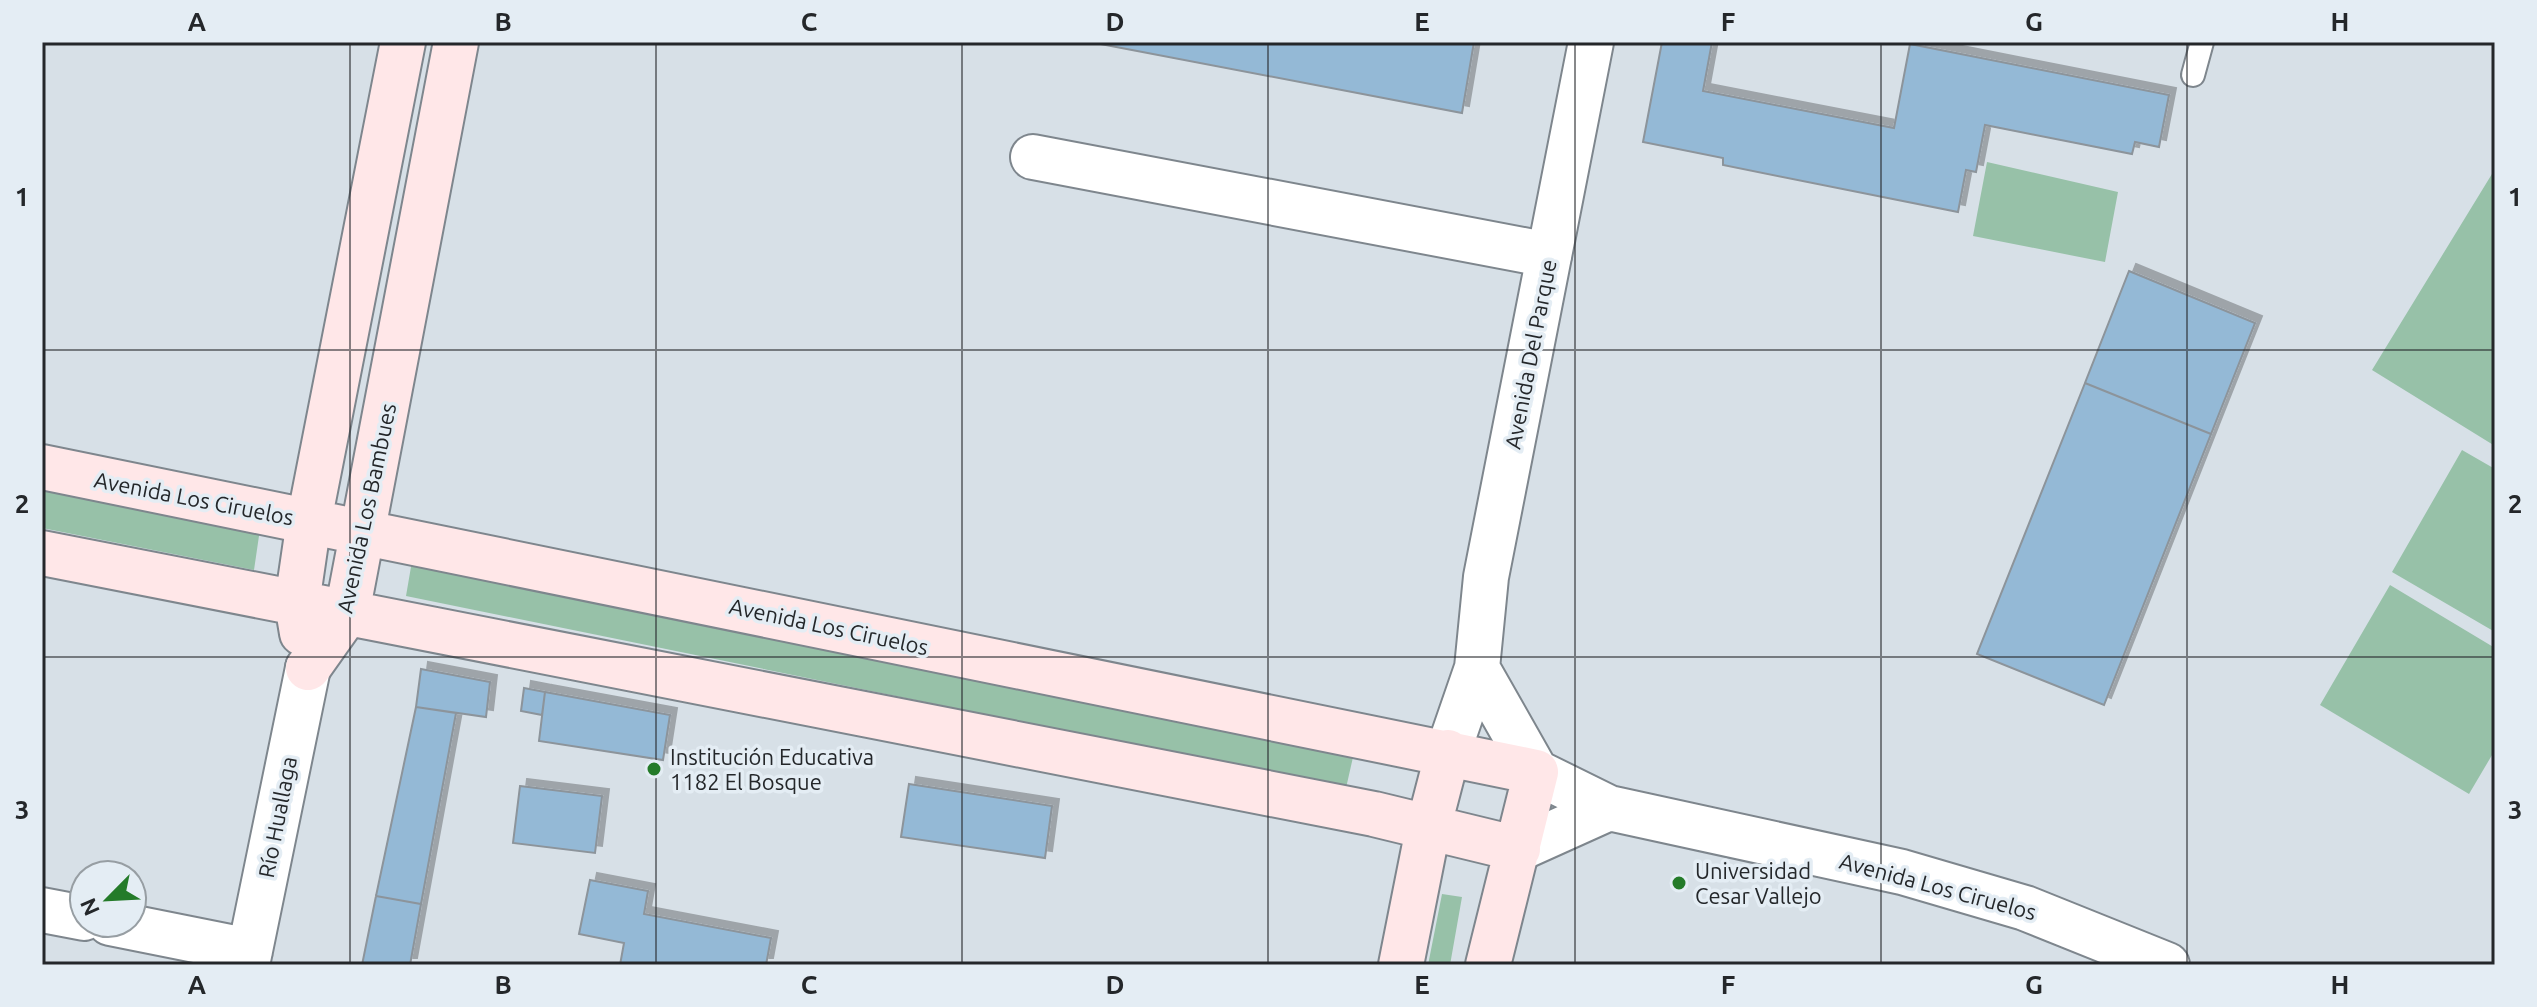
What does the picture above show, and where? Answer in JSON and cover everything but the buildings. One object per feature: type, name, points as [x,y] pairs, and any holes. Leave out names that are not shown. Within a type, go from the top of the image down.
[{"type":"main road","name":"Avenida Los Bambues","points":[[308,668],[297,603],[309,521],[403,42]]},
{"type":"main road","name":"Avenida Los Bambues","points":[[308,668],[347,613],[365,532],[456,42]]},
{"type":"main road","name":"Avenida Los Ciruelos","points":[[42,467],[1536,772]]},
{"type":"main road","points":[[42,553],[1374,814],[1518,849]]},
{"type":"main road","name":"Avenida Del Parque","points":[[1428,829],[1448,752]]},
{"type":"main road","points":[[1488,965],[1536,772]]},
{"type":"main road","points":[[1401,965],[1428,829]]},
{"type":"street","name":"Avenida Del Parque","points":[[1448,752],[1477,668],[1486,577],[1591,42]]},
{"type":"street","points":[[1033,157],[1549,255]]},
{"type":"street","name":"Río Huallaga","points":[[248,958],[308,668]]},
{"type":"street","points":[[1477,668],[1536,772]]},
{"type":"street","name":"Avenida Los Ciruelos","points":[[1536,772],[1609,808],[1902,872],[2025,908],[2167,965]]},
{"type":"street","points":[[1518,849],[1609,808]]},
{"type":"street","points":[[42,910],[68,915]]},
{"type":"street","points":[[148,933],[248,958]]},
{"type":"lane","points":[[2193,75],[2202,42]]},
{"type":"green space","points":[[1987,162],[2118,192],[2105,262],[1973,236]]},
{"type":"green space","points":[[2495,169],[2495,446],[2372,370]]},
{"type":"green space","points":[[2462,450],[2495,469],[2495,632],[2392,572]]},
{"type":"green space","points":[[42,486],[260,529],[254,570],[42,528]]},
{"type":"green space","points":[[412,561],[1356,744],[1346,788],[406,596]]},
{"type":"green space","points":[[2390,585],[2495,648],[2495,750],[2469,794],[2320,705]]},
{"type":"green space","points":[[1442,894],[1462,897],[1450,965],[1428,965]]},
{"type":"place","name":"Institución Educativa 1182 El Bosque","points":[[654,769]]},
{"type":"place","name":"Universidad Cesar Vallejo","points":[[1679,883]]}]
